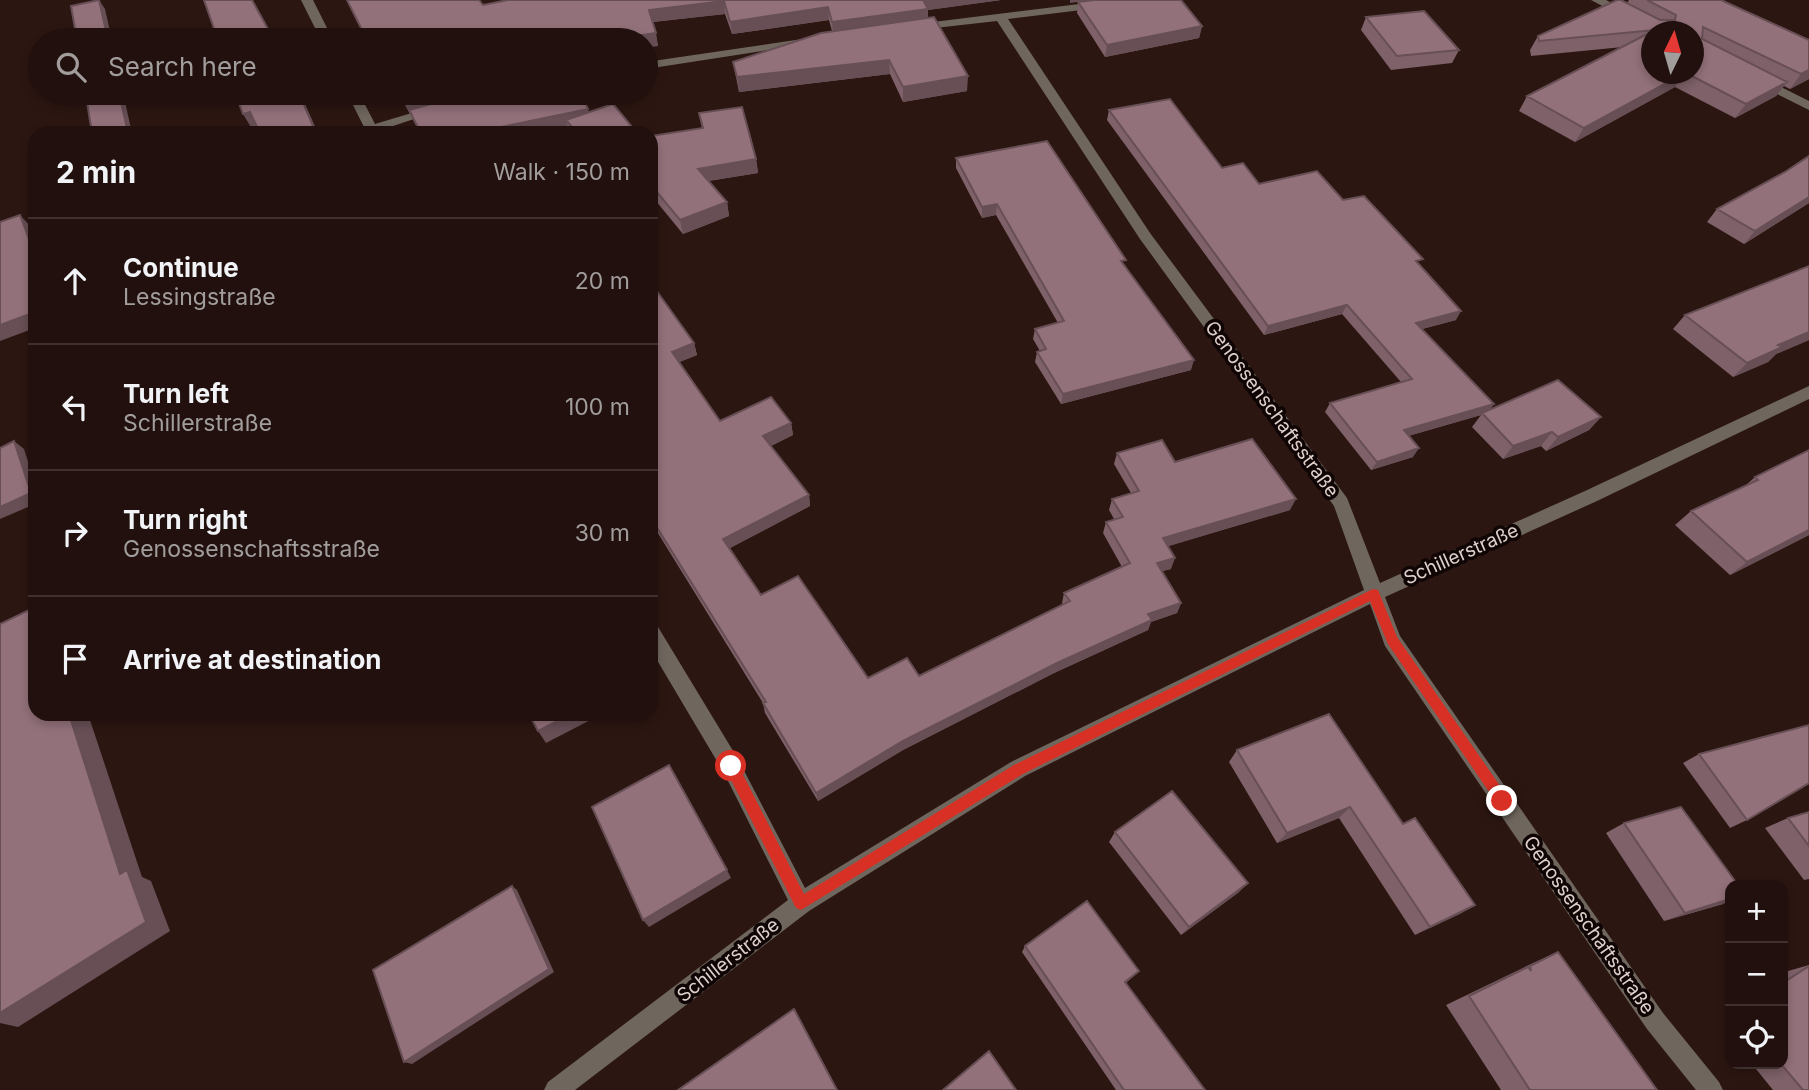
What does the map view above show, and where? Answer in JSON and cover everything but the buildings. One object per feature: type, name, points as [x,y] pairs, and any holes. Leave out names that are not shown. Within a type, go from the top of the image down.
[{"type":"street","points":[[307,0],[321,28]]},
{"type":"street","points":[[910,28],[1139,0]]},
{"type":"street","points":[[1597,0],[1641,22]]},
{"type":"street","name":"Genossenschaftsstraße","points":[[1000,16],[1145,236],[1341,503],[1392,640],[1655,1021],[1711,1090]]},
{"type":"street","points":[[658,64],[817,40]]},
{"type":"street","points":[[1752,77],[1809,106]]},
{"type":"street","points":[[359,105],[370,126]]},
{"type":"street","points":[[388,126],[451,106]]},
{"type":"street","name":"Schillerstraße","points":[[556,1090],[801,903],[1018,769],[1373,594],[1591,496],[1809,392]]},
{"type":"street","points":[[658,645],[731,766],[801,903]]},
{"type":"route","points":[[731,766],[801,903],[1018,769],[1373,594],[1392,640],[1502,801]]}]
